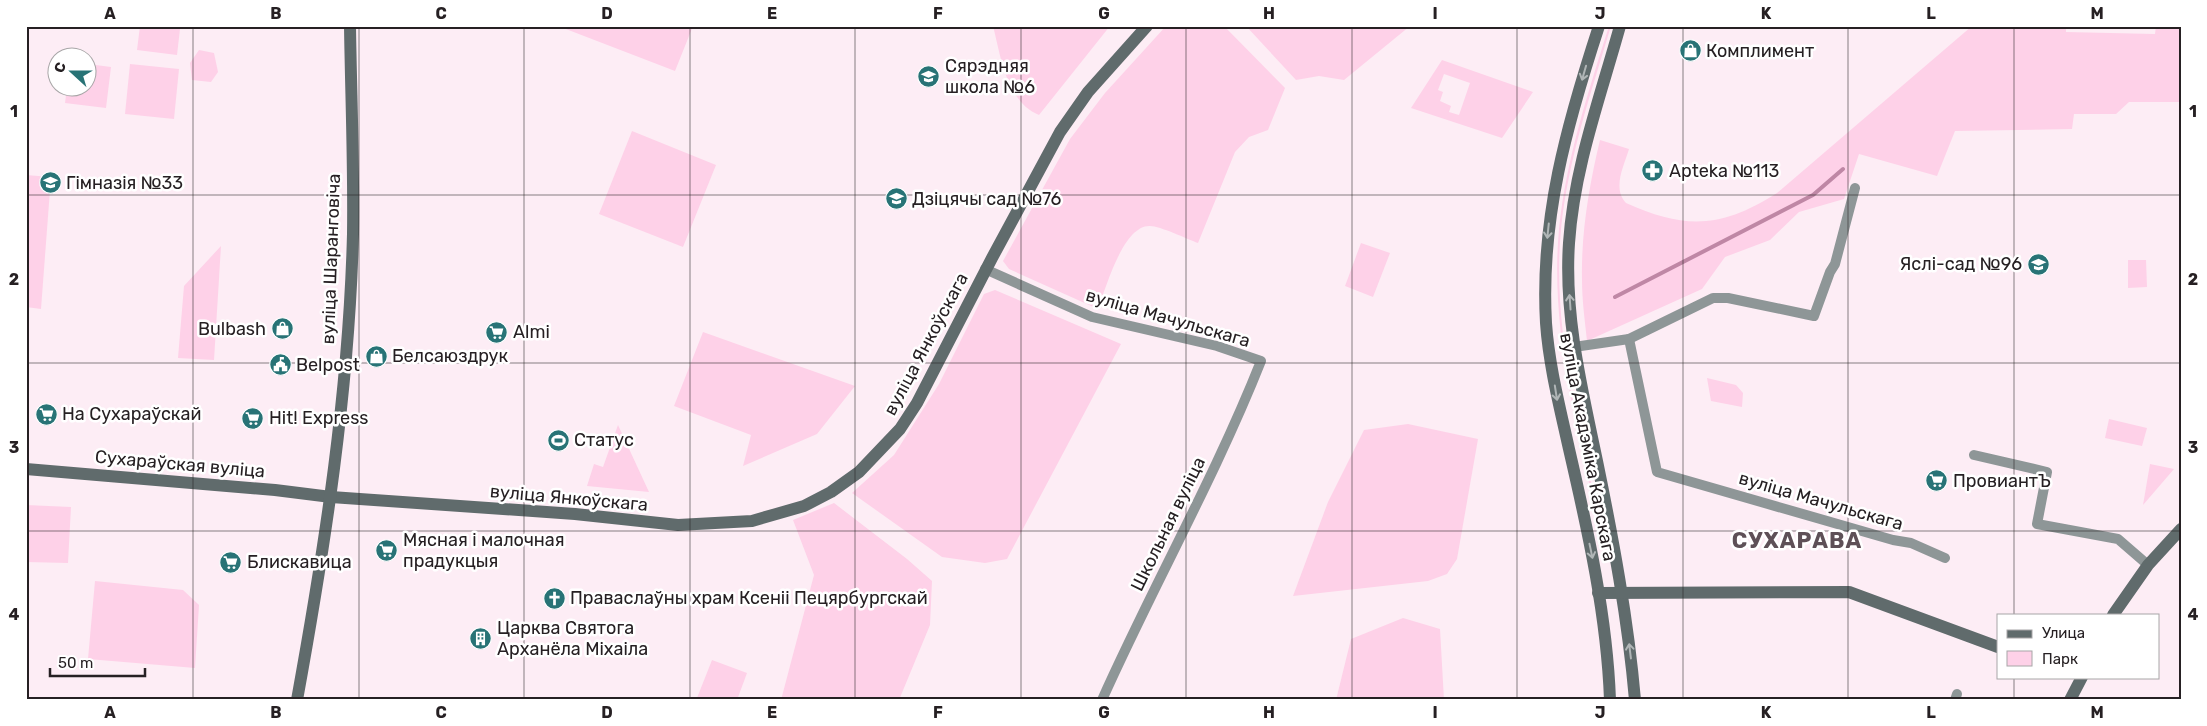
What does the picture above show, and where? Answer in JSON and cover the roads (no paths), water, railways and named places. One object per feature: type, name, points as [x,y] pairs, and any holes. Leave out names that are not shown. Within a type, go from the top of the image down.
[{"type":"main road","name":"вуліца Шаранговіча","points":[[297,700],[331,497],[339,426],[353,233],[350,26]]},
{"type":"main road","name":"вуліца Янкоўскага","points":[[331,497],[574,514],[678,525],[752,521],[804,506],[831,492],[859,472],[900,429],[917,403],[1060,132],[1088,92],[1146,26]]},
{"type":"main road","name":"вуліца Акадэміка Карскага","points":[[1599,26],[1557,172],[1547,237],[1546,324],[1558,405],[1570,450],[1598,593],[1606,641],[1610,700]]},
{"type":"main road","name":"вуліца Акадэміка Карскага","points":[[1620,26],[1587,136],[1572,215],[1568,282],[1574,346],[1584,405],[1616,555],[1631,656],[1635,700]]},
{"type":"main road","name":"Сухараўская вуліца","points":[[26,469],[275,490],[331,497]]},
{"type":"main road","points":[[2114,614],[2148,565],[2181,529]]},
{"type":"main road","points":[[1598,593],[1849,592],[1997,647]]},
{"type":"main road","points":[[2070,700],[2080,678]]},
{"type":"main road","points":[[2077,700],[2080,678]]},
{"type":"street","points":[[1574,346],[1629,339],[1713,298],[1728,298],[1814,316],[1830,272],[1835,264],[1854,188]]},
{"type":"street","name":"вуліца Мачульскага","points":[[986,270],[1092,317],[1217,346],[1261,361]]},
{"type":"street","name":"вуліца Мачульскага","points":[[1629,339],[1657,472],[1893,540],[1911,543],[1945,558]]},
{"type":"street","name":"Школьная вуліца","points":[[1102,700],[1134,629],[1225,445],[1261,361]]},
{"type":"street","points":[[1974,455],[2047,472],[2037,524],[2118,539],[2148,565]]},
{"type":"waterway","points":[[1615,297],[1813,195],[1843,169]]},
{"type":"place","name":"Комплимент","points":[[1690,51]]},
{"type":"place","name":"Сярэдняя школа №6","points":[[929,76]]},
{"type":"place","name":"Apteka №113","points":[[1653,171]]},
{"type":"place","name":"Гімназія №33","points":[[50,183]]},
{"type":"place","name":"Дзіцячы сад №76","points":[[896,199]]},
{"type":"place","name":"Яслі-сад №96","points":[[2038,264]]},
{"type":"place","name":"Bulbash","points":[[282,329]]},
{"type":"place","name":"Almi","points":[[497,332]]},
{"type":"place","name":"Белсаюздрук","points":[[376,356]]},
{"type":"place","name":"Belpost","points":[[280,365]]},
{"type":"place","name":"На Сухараўскай","points":[[46,414]]},
{"type":"place","name":"Hit! Express","points":[[253,418]]},
{"type":"place","name":"Статус","points":[[558,440]]},
{"type":"place","name":"ПровиантЪ","points":[[1937,481]]},
{"type":"place","name":"Мясная і малочная прадукцыя","points":[[387,550]]},
{"type":"place","name":"Блискавица","points":[[231,562]]},
{"type":"place","name":"Праваслаўны храм Ксеніі Пецярбургскай","points":[[554,598]]},
{"type":"place","name":"Царква Святога Арханёла Міхаіла","points":[[481,638]]},
{"type":"district","name":"СУХАРАВА","points":[[1797,540]]}]
